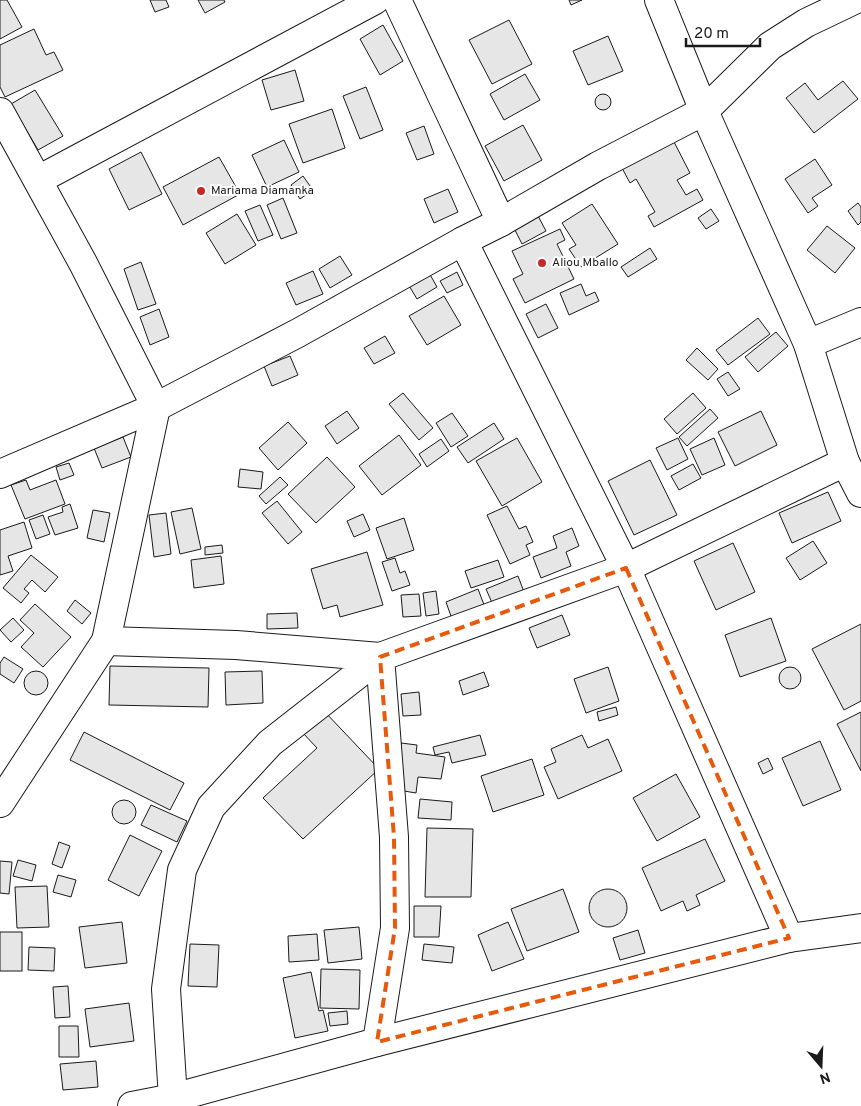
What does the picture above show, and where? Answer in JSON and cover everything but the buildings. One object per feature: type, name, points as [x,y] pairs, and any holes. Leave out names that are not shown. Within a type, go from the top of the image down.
[{"type":"street","points":[[38,180],[374,0]]},
{"type":"street","points":[[397,0],[502,222]]},
{"type":"street","points":[[658,0],[704,111],[808,344],[845,462],[861,493]]},
{"type":"street","points":[[0,474],[156,407],[298,333],[463,241],[502,222],[598,166],[704,111],[770,46],[806,23],[854,0]]},
{"type":"street","points":[[0,112],[83,263],[156,407],[106,640],[0,803]]},
{"type":"street","points":[[463,241],[626,568],[789,938]]},
{"type":"street","points":[[808,344],[861,322]]},
{"type":"street","points":[[173,1098],[166,989],[182,870],[211,807],[270,743],[380,657],[626,568],[845,462]]},
{"type":"street","points":[[106,640],[236,646],[380,657]]},
{"type":"street","points":[[378,1042],[395,928],[394,838],[380,657]]},
{"type":"street","points":[[132,1106],[173,1098],[378,1042],[789,938],[861,928]]},
{"type":"highlighted area","points":[[626,568],[789,938],[377,1042],[395,928],[394,837],[380,657]]},
{"type":"place","name":"Mariama Diamanka","points":[[201,191]]},
{"type":"place","name":"Aliou Mballo","points":[[542,263]]}]
